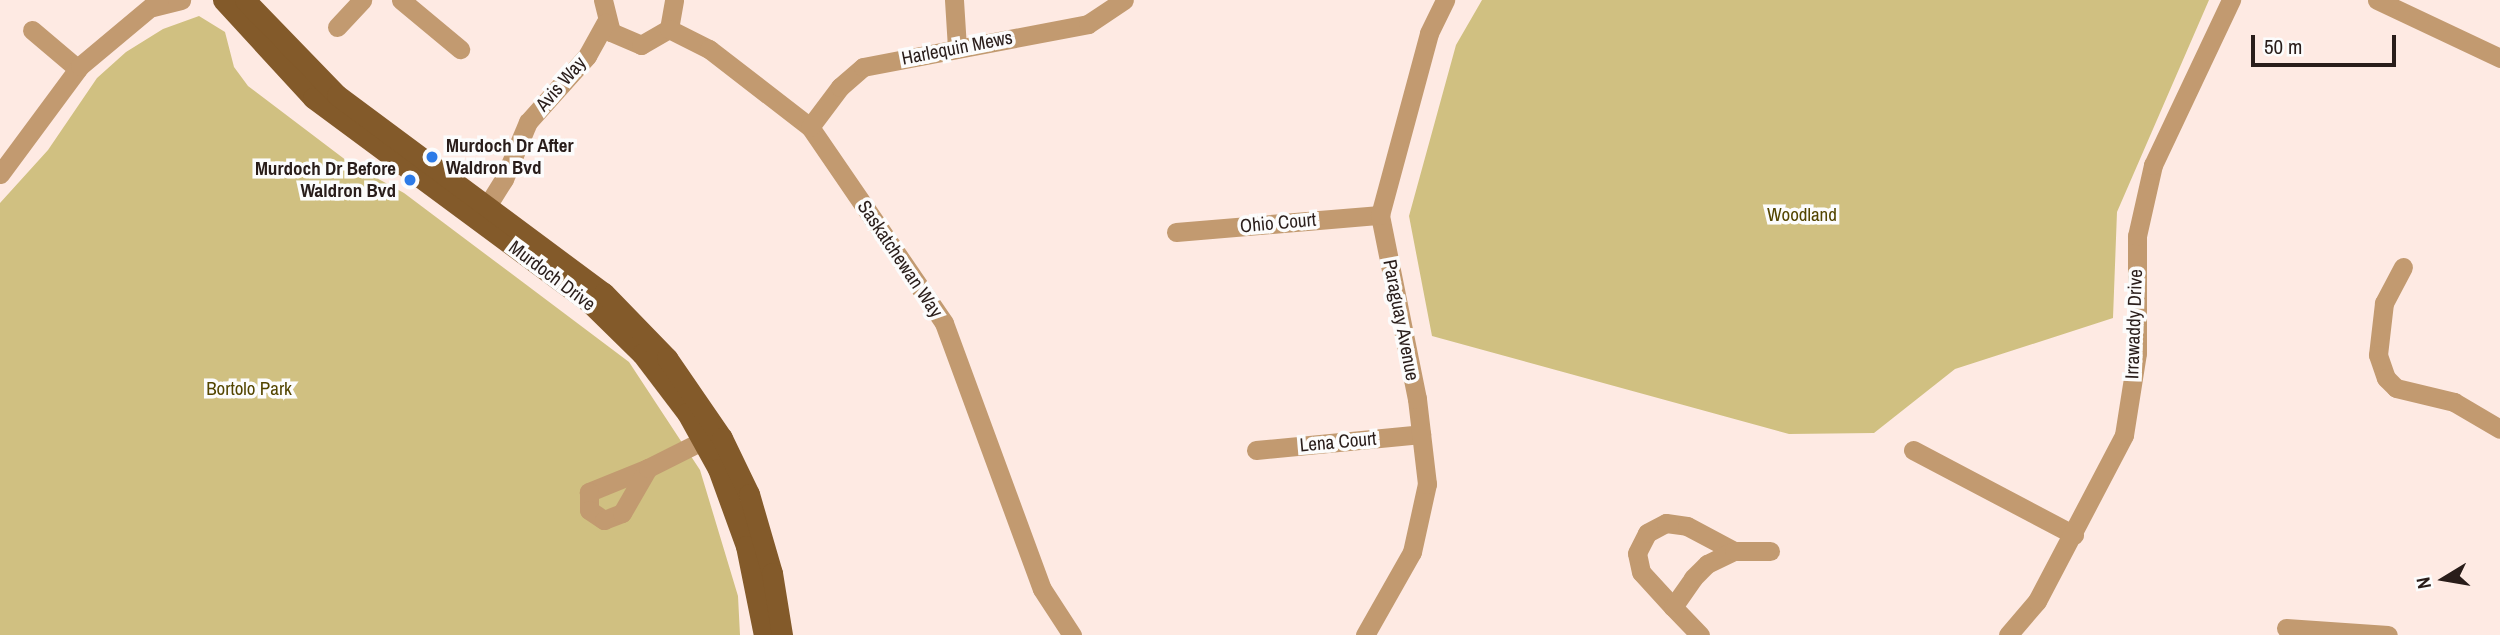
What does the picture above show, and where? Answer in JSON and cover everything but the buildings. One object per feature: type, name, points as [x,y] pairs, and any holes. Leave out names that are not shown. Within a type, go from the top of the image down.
[{"type":"main road","name":"Murdoch Drive","points":[[223,0],[313,98],[612,299],[689,386],[722,438],[749,494],[772,573],[782,635]]},
{"type":"main road","name":"Murdoch Drive","points":[[245,0],[337,95],[614,325],[671,389],[704,440],[746,546],[764,635]]},
{"type":"street","points":[[0,174],[78,69],[156,4],[181,0]]},
{"type":"street","points":[[337,27],[362,0]]},
{"type":"street","points":[[603,0],[605,23],[629,44],[651,43],[669,29],[674,0]]},
{"type":"street","points":[[954,0],[957,48]]},
{"type":"street","name":"Harlequin Mews","points":[[810,127],[840,87],[863,67],[1088,24],[1124,0]]},
{"type":"street","name":"Paraguay Avenue","points":[[1364,635],[1412,552],[1427,484],[1421,434],[1380,215],[1429,33],[1445,0]]},
{"type":"street","name":"Irrawaddy Drive","points":[[2008,635],[2037,601],[2074,535],[2124,435],[2137,353],[2137,236],[2153,165],[2231,0]]},
{"type":"street","points":[[2377,0],[2500,58]]},
{"type":"street","points":[[409,1],[460,49]]},
{"type":"street","name":"Avis Way","points":[[482,213],[528,122],[587,55],[605,23]]},
{"type":"street","name":"Saskatchewan Way","points":[[669,29],[709,49],[810,127],[944,323],[1042,589],[1072,635]]},
{"type":"street","points":[[32,30],[78,69]]},
{"type":"street","name":"Ohio Court","points":[[1176,232],[1380,215]]},
{"type":"street","points":[[2403,268],[2384,303],[2378,355],[2386,378],[2396,388],[2454,402],[2500,429]]},
{"type":"street","name":"Lena Court","points":[[1256,450],[1421,434]]},
{"type":"street","points":[[648,468],[704,440]]},
{"type":"street","points":[[1913,450],[2074,535]]},
{"type":"street","points":[[1700,635],[1641,572],[1637,553],[1647,533],[1666,523],[1687,526],[1734,551]]},
{"type":"street","points":[[1673,607],[1707,564],[1734,551],[1770,551]]},
{"type":"street","points":[[2286,628],[2388,635]]},
{"type":"green space","name":"Woodland","points":[[1482,0],[2209,0],[2117,212],[2113,318],[1955,369],[1874,433],[1789,434],[1432,336],[1409,216],[1456,45]]},
{"type":"green space","name":"Bortolo Park","points":[[199,16],[225,32],[234,67],[248,86],[351,164],[404,193],[629,362],[700,470],[738,596],[740,635],[0,635],[0,203],[48,150],[97,78],[126,52],[163,29]]},
{"type":"place","name":"Murdoch Dr After Waldron Bvd","points":[[432,157]]},
{"type":"place","name":"Murdoch Dr Before Waldron Bvd","points":[[410,180]]}]
